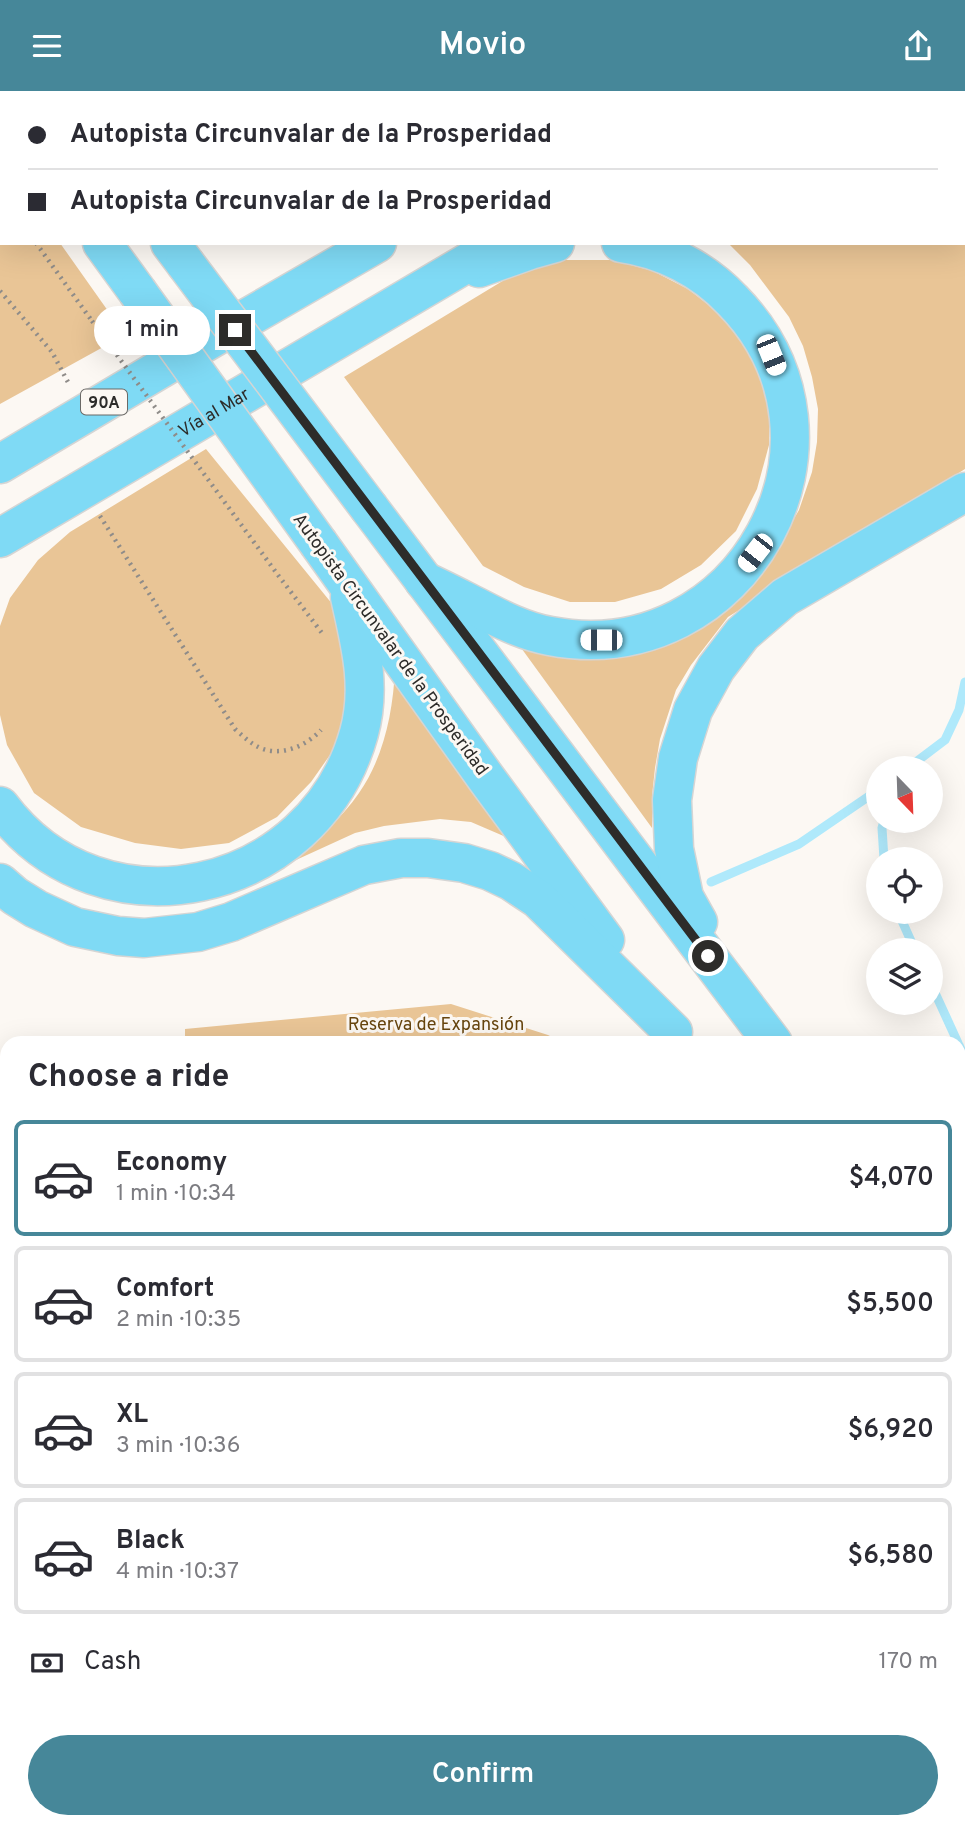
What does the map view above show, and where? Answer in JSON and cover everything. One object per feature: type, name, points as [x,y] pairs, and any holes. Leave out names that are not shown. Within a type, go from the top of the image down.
[{"type":"highway","name":"Autopista Circunvalar de la Prosperidad","points":[[103,245],[486,778],[676,1036]]},
{"type":"highway","name":"90A","points":[[0,464],[374,245]]},
{"type":"highway","name":"Vía al Mar","points":[[0,538],[499,245]]},
{"type":"highway","points":[[434,284],[548,245]]},
{"type":"highway","points":[[424,581],[499,619],[536,633],[574,640],[626,637],[676,620],[720,592],[747,563],[768,531],[785,482],[790,430],[787,404],[771,355],[743,311],[705,276],[658,252],[629,245]]},
{"type":"highway","points":[[177,253],[768,1036]]},
{"type":"highway","points":[[741,1000],[684,897],[674,849],[673,789],[678,758],[693,709],[716,668],[742,634],[785,597],[965,492]]},
{"type":"highway","points":[[0,564],[22,539],[73,496]]},
{"type":"highway","points":[[0,806],[27,835],[49,852],[73,866],[125,883],[181,885],[208,880],[235,872],[284,845],[323,806],[339,783],[351,758],[359,731],[365,677],[362,649],[347,582]]},
{"type":"highway","points":[[0,883],[36,909],[75,927],[118,936],[144,938],[198,932],[232,922],[364,865],[401,858],[428,858],[464,863],[511,881],[538,899],[675,1036]]},
{"type":"path","points":[[37,245],[326,638]]},
{"type":"path","points":[[0,291],[52,352],[84,414]]},
{"type":"path","points":[[73,496],[235,729],[250,743],[266,751],[291,751],[315,737],[328,722]]},
{"type":"green space","points":[[0,245],[61,245],[125,335],[0,404]]},
{"type":"green space","points":[[730,245],[965,245],[965,469],[728,617],[691,665],[676,690],[660,739],[652,796],[652,828],[519,645],[600,652],[779,544],[799,510],[812,472],[817,442],[818,409],[803,346],[789,317],[750,265]]},
{"type":"green space","points":[[565,260],[612,260],[653,271],[688,289],[727,319],[754,357],[770,400],[769,445],[757,489],[736,531],[701,565],[661,589],[615,602],[570,602],[524,587],[483,566],[344,377],[519,271]]},
{"type":"green space","points":[[206,449],[342,616],[349,703],[337,745],[311,782],[277,817],[229,843],[181,849],[135,843],[81,827],[34,793],[7,745],[0,715],[0,626],[10,598],[38,560],[70,532]]},
{"type":"green space","points":[[395,669],[522,844],[471,822],[440,819],[384,826],[355,833],[296,860],[345,811],[368,779],[386,734]]},
{"type":"green space","name":"Reserva de Expansión","points":[[451,1004],[550,1036],[185,1036],[185,1029]]},
{"type":"waterway","points":[[924,756],[945,740],[959,710],[965,682]]},
{"type":"waterway","points":[[711,882],[799,844],[866,798]]},
{"type":"waterway","points":[[882,833],[883,847]]},
{"type":"waterway","points":[[903,924],[910,938]]},
{"type":"waterway","points":[[943,1010],[955,1036]]},
{"type":"route","points":[[235,330],[708,956]]}]
